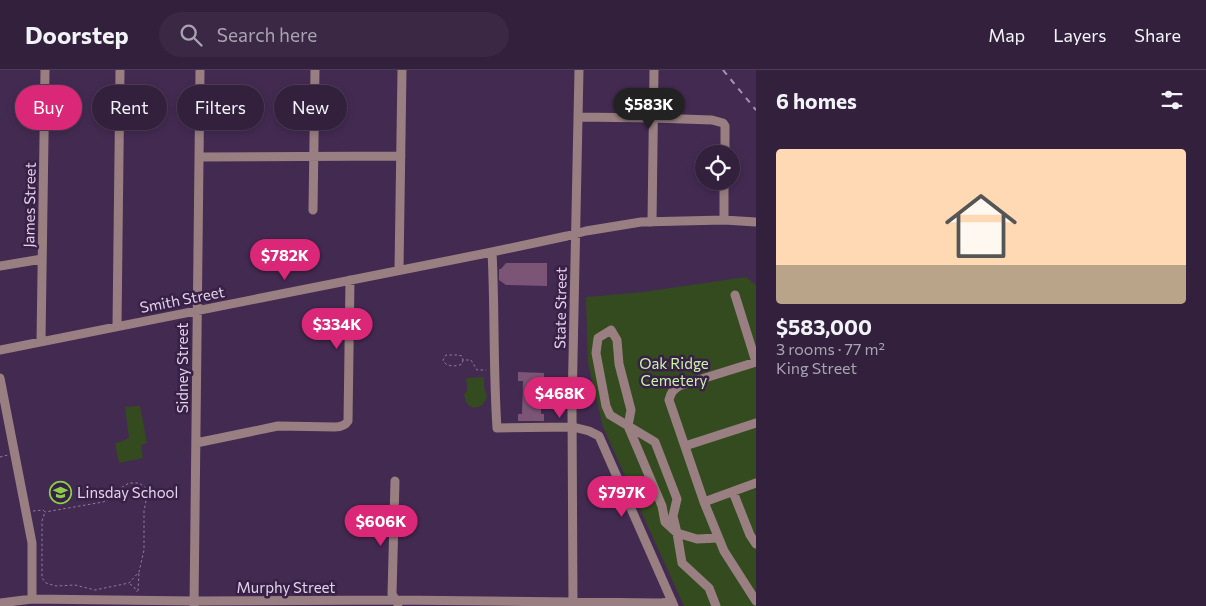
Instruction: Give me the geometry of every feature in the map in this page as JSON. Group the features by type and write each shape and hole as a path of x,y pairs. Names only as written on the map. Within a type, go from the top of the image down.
{"street":[{"name":"James Street","path":"41,341 45,70"},
{"path":"117,326 120,70"},
{"name":"Sidney Street","path":"194,603 200,70"},
{"path":"313,210 315,70"},
{"path":"399,270 402,70"},
{"name":"State Street","path":"573,604 572,407 579,70"},
{"path":"652,222 654,70"},
{"path":"579,117 712,120 723,123 726,128 725,145"},
{"path":"200,157 401,156"},
{"path":"724,190 724,220"},
{"name":"Smith Street","path":"0,350 492,252 586,231 641,222 724,220 756,222"},
{"path":"492,252 497,428 572,427 589,431 599,436 674,604"},
{"path":"0,266 42,259"},
{"path":"196,443 278,426 340,427 347,424 350,280"},
{"path":"736,294 756,362 679,386 670,394 670,400 718,538 724,551 756,601"},
{"path":"716,606 709,588 682,563 677,533 673,516 677,499 655,442 628,426 610,415 606,406 596,353 598,338 611,330 617,340 619,364 631,410 628,426 662,506 665,522 677,533 697,539 718,538"},
{"path":"0,378 32,543 32,599"},
{"path":"685,446 756,423"},
{"path":"395,481 392,594 397,603"},
{"path":"704,502 756,483"},
{"path":"733,492 750,536 756,544"},
{"name":"Murphy Street","path":"0,603 32,599 194,603 674,604"}],"path":[{"path":"446,355 458,355 462,356 463,360 462,364 459,365 447,365 443,360 446,355"},
{"path":"463,360 470,360 477,370 494,370"},
{"path":"0,457 11,455"},
{"path":"33,511 43,510 45,512 103,502 114,497 119,489 129,483 139,483 146,488 148,496 144,510 144,550 139,572 138,593 134,586 129,583"},
{"path":"45,512 42,521 42,578 46,583 56,586 75,585 94,590 129,583 139,572"}],"green space":[{"name":"Oak Ridge Cemetery","path":"746,277 756,285 756,606 684,606 603,427 588,363 586,297 643,292"},
{"path":"484,377 487,397 481,406 472,407 467,404 464,395 467,389 466,378"},
{"path":"140,406 147,443 141,445 143,458 119,463 115,444 129,438 125,407"}],"building":[{"path":"506,263 547,263 547,286 506,285 499,280 499,269"},
{"path":"518,372 544,373 544,381 541,381 541,414 544,414 544,421 518,421 518,414 522,414 523,381 518,381"}],"railway":[{"path":"723,70 756,110"}],"place":[{"name":"Linsday School","path":"61,492"}]}
